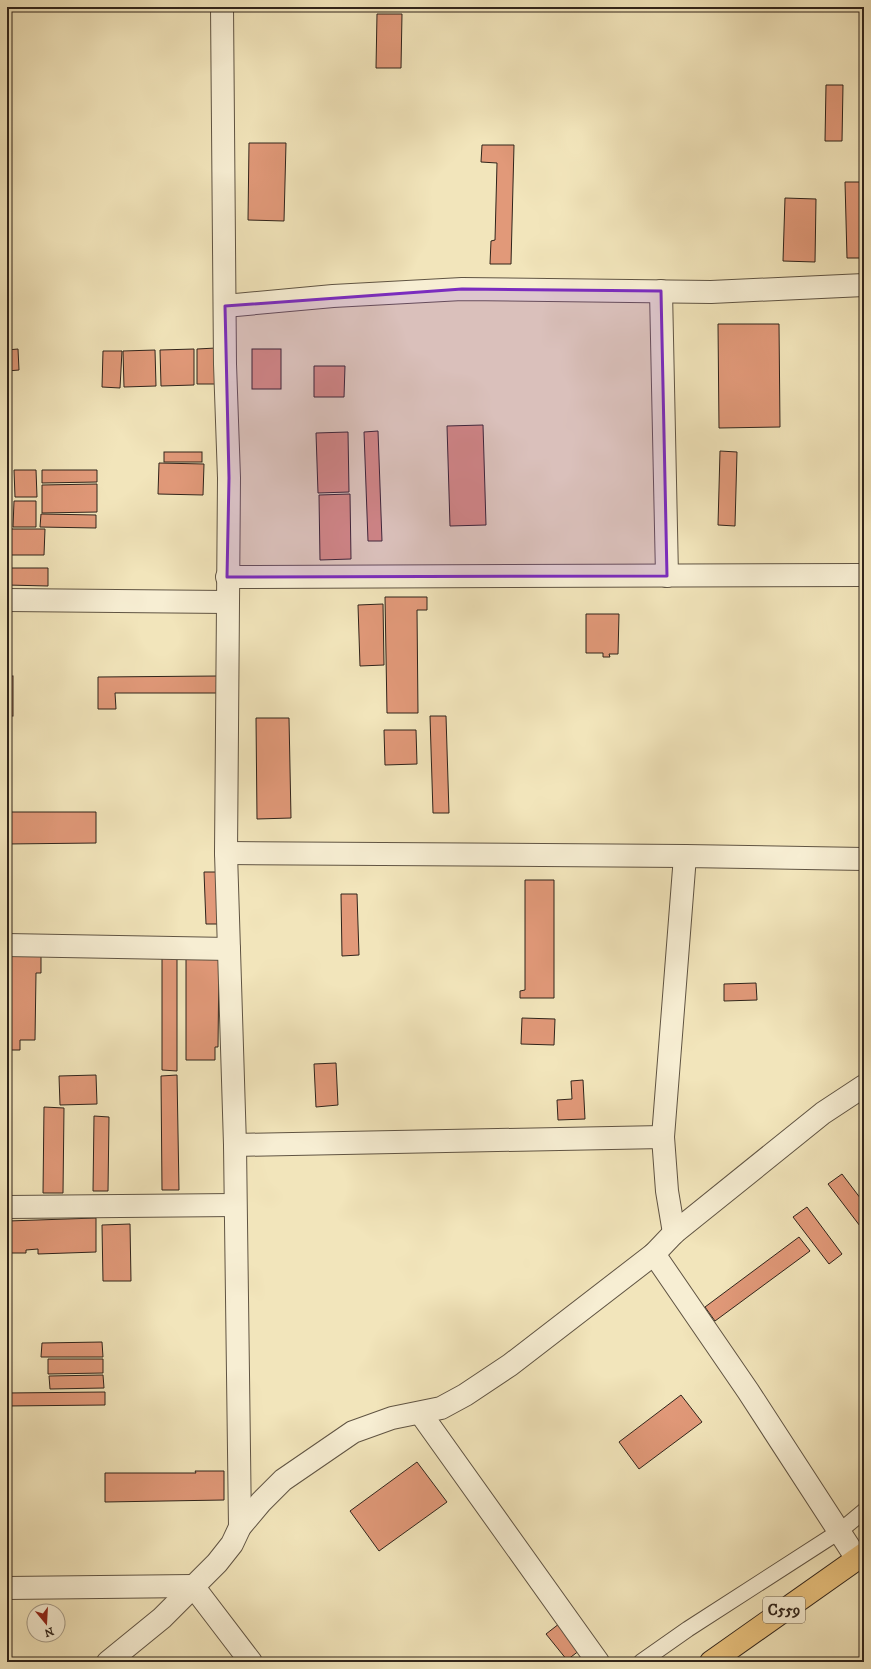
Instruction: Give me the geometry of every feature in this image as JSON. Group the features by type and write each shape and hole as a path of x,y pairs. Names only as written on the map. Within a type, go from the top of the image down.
{"main road":[{"name":"C559","path":"711,1662 861,1556"}],"street":[{"path":"222,7 225,364 229,478 226,853 235,1145 240,1527"},
{"path":"225,306 333,296 462,289 711,292 864,285"},
{"path":"661,291 667,576"},
{"path":"227,578 864,575"},
{"path":"7,600 227,602"},
{"path":"226,853 686,856 864,859"},
{"path":"674,1233 667,1191 663,1137 686,856"},
{"path":"7,945 229,950"},
{"path":"108,1662 162,1618 218,1563 229,1549 240,1527 261,1502 283,1480 353,1432 392,1418 421,1414 447,1405 510,1365 654,1254 674,1233 824,1113 864,1086"},
{"path":"235,1145 663,1137"},
{"path":"7,1206 235,1205"},
{"path":"654,1254 748,1391 840,1531 861,1556"},
{"path":"421,1414 598,1662"},
{"path":"7,1588 194,1586"},
{"path":"194,1586 251,1662"}],"lane":[{"path":"641,1662 688,1629 840,1531 864,1511"}],"highlighted area":[{"path":"462,289 661,291 667,576 227,577 229,478 225,306"}],"building":[{"path":"377,14 402,14 401,68 376,68"},
{"path":"826,85 843,85 842,141 825,141"},
{"path":"249,143 286,143 284,221 248,220"},
{"path":"482,145 514,145 511,264 490,264 491,241 495,240 497,163 481,162"},
{"path":"845,182 864,182 864,258 847,258"},
{"path":"785,198 816,199 815,262 783,261"},
{"path":"718,324 779,324 780,427 719,428"},
{"path":"216,348 217,384 197,384 197,349"},
{"path":"18,349 19,370 7,371 7,350"},
{"path":"194,349 194,385 161,386 160,350"},
{"path":"252,349 281,349 281,389 252,389"},
{"path":"155,350 156,386 124,387 123,351"},
{"path":"103,351 122,351 120,388 102,387"},
{"path":"314,366 345,366 344,397 314,397"},
{"path":"483,425 486,525 450,526 447,426"},
{"path":"378,431 382,541 368,541 364,432"},
{"path":"348,432 349,492 318,493 316,433"},
{"path":"720,451 737,452 735,526 718,525"},
{"path":"164,452 202,452 202,462 164,462"},
{"path":"159,463 204,464 203,495 158,494"},
{"path":"8,470 8,527 7,527"},
{"path":"14,470 36,470 37,497 15,497"},
{"path":"42,470 97,470 97,482 42,483"},
{"path":"97,484 97,512 42,513 42,485"},
{"path":"350,494 351,559 320,560 319,495"},
{"path":"14,501 36,501 36,527 13,527"},
{"path":"41,514 96,515 96,528 40,527"},
{"path":"7,529 45,529 44,555 7,555"},
{"path":"7,568 48,568 48,586 7,585"},
{"path":"385,597 427,597 427,610 417,610 418,713 387,713"},
{"path":"383,604 384,665 360,666 358,605"},
{"path":"586,614 619,614 618,654 609,654 610,657 603,657 603,653 586,653"},
{"path":"7,676 13,676 13,716 7,716"},
{"path":"217,676 217,693 115,693 116,709 98,709 98,677"},
{"path":"430,716 446,716 449,813 433,813"},
{"path":"256,718 289,718 291,818 257,819"},
{"path":"384,730 416,730 417,764 385,765"},
{"path":"7,812 96,812 96,843 7,844"},
{"path":"204,872 220,872 221,924 206,924"},
{"path":"525,880 554,880 554,998 520,998 520,991 525,990"},
{"path":"341,894 357,894 359,955 342,956"},
{"path":"7,955 41,955 41,973 36,973 35,1040 20,1040 20,1050 7,1050"},
{"path":"162,957 177,957 177,1071 162,1070"},
{"path":"186,958 219,958 218,1047 215,1047 215,1060 186,1060"},
{"path":"756,983 757,1000 724,1001 724,984"},
{"path":"522,1018 555,1019 554,1045 521,1044"},
{"path":"336,1063 338,1105 316,1107 314,1064"},
{"path":"96,1075 97,1104 60,1105 59,1076"},
{"path":"177,1075 179,1190 162,1190 161,1076"},
{"path":"583,1080 585,1119 558,1120 557,1100 572,1099 571,1081"},
{"path":"44,1107 64,1108 63,1193 43,1193"},
{"path":"94,1116 109,1117 108,1191 93,1191"},
{"path":"842,1174 864,1203 864,1222 860,1226 828,1184"},
{"path":"807,1207 842,1254 829,1264 793,1217"},
{"path":"96,1218 96,1252 38,1254 38,1249 26,1250 26,1253 9,1253 8,1221"},
{"path":"130,1224 131,1281 103,1281 102,1225"},
{"path":"799,1237 810,1251 715,1321 705,1307"},
{"path":"102,1342 103,1357 41,1357 42,1343"},
{"path":"48,1359 103,1359 103,1373 48,1374"},
{"path":"103,1375 104,1388 50,1389 49,1376"},
{"path":"105,1392 105,1405 7,1406 7,1393"},
{"path":"681,1395 702,1422 639,1469 619,1442"},
{"path":"417,1462 447,1502 379,1551 350,1511"},
{"path":"195,1471 224,1471 224,1500 105,1502 105,1473 196,1473"},
{"path":"564,1620 584,1647 567,1660 546,1634"}]}
